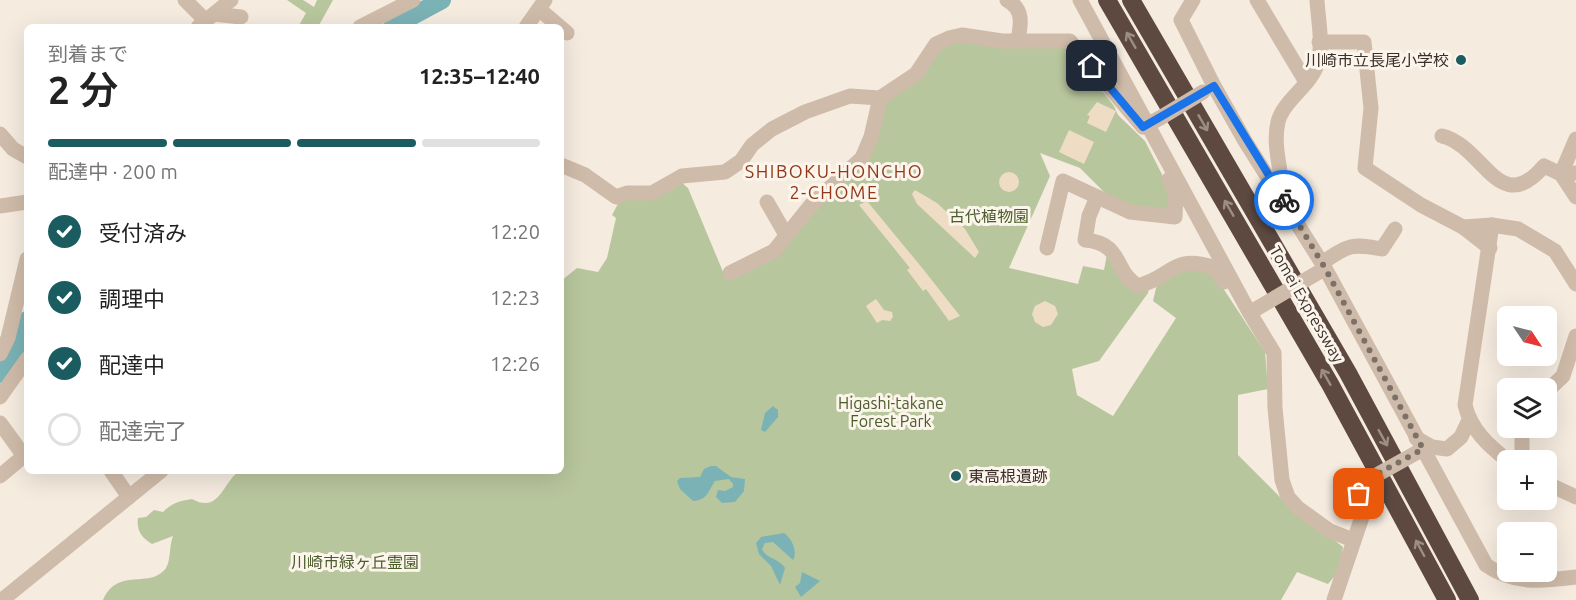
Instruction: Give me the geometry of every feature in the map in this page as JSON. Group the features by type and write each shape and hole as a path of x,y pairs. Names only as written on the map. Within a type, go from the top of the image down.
{"highway":[{"name":"Tomei Expressway","path":"1107,0 1325,375 1447,600"},
{"name":"Tomei Expressway","path":"1131,0 1342,363 1470,600"}],"street":[{"path":"185,0 206,20 241,18"},
{"path":"206,20 231,0"},
{"path":"366,24 413,0"},
{"path":"1007,0 1020,14 1022,22 1018,40"},
{"path":"1080,0 1154,122 1274,353 1275,408 1282,480 1288,497 1298,508 1330,531 1353,540"},
{"path":"1193,0 1181,20 1208,89 1281,196 1418,447 1486,565 1499,574 1521,581 1576,577"},
{"path":"1257,0 1306,82"},
{"path":"1281,196 1282,183 1275,151 1278,120 1317,67 1319,42 1317,0"},
{"path":"528,24 542,4 559,24"},
{"path":"564,30 567,33"},
{"path":"564,166 585,175 616,197 627,193 651,193 682,176 725,172 741,161 752,145 772,129 805,112 850,96 880,98 916,74 936,45 962,35 1002,41 1070,40 1143,127 1208,89"},
{"path":"1319,42 1364,42 1371,108 1365,168 1421,206 1463,227 1490,248"},
{"path":"730,273 774,251 811,205 862,158 872,137 880,98"},
{"path":"1047,248 1063,181 1130,212 1175,217 1176,195 1151,140 1154,122"},
{"path":"0,134 13,149 24,155"},
{"path":"1442,136 1458,141 1497,180 1511,186 1523,185 1544,166 1569,174"},
{"path":"1576,139 1569,174 1576,197"},
{"path":"1097,197 1089,216 1085,240 1098,242 1115,253 1132,283 1137,286 1153,283 1167,270 1189,261 1215,268 1240,307 1251,311"},
{"path":"0,206 24,202"},
{"path":"767,202 786,235"},
{"path":"1463,227 1492,225 1518,229 1555,251 1576,284"},
{"path":"1492,225 1465,405 1469,420 1484,442 1497,452"},
{"path":"1251,311 1322,268 1347,246 1357,244 1383,249 1395,229"},
{"path":"0,354 8,338 24,271"},
{"path":"1557,382 1563,376 1576,336"},
{"path":"0,397 24,363"},
{"path":"1334,600 1363,514 1359,484 1418,447 1447,449 1461,437 1469,420"},
{"path":"0,423 24,456 0,476"},
{"path":"113,474 129,497"},
{"path":"2,600 157,474"},
{"path":"1557,488 1576,497"}],"green space":[{"path":"287,0 303,0 314,7 317,0 333,0 320,24 300,24 306,13"},
{"name":"Higashi-takane Forest Park","path":"962,39 1068,47 1114,106 1118,115 1145,141 1173,196 1172,214 1116,204 1080,168 1040,153 1050,176 1009,268 1078,284 1083,266 1104,270 1108,249 1149,287 1148,293 1099,361 1072,369 1077,395 1113,416 1176,318 1153,301 1157,284 1188,265 1215,276 1265,352 1268,389 1238,395 1238,455 1283,500 1343,547 1339,571 1328,584 1297,572 1281,600 103,600 109,590 117,584 152,578 168,565 173,536 152,544 140,533 138,518 146,517 154,510 163,512 173,504 192,499 208,503 219,496 236,474 564,474 564,279 577,268 598,272 607,258 616,218 612,215 620,200 681,182 688,188 726,279 777,253 863,159 881,103 940,45"}],"shaded area":[{"path":"1097,102 1116,111 1106,132 1087,123 1090,116 1087,115"},
{"path":"1069,130 1094,142 1084,164 1059,152"},
{"path":"1005,172 1013,172 1019,178 1019,186 1013,192 1005,192 999,186 999,178"},
{"path":"915,190 937,203 965,229 979,252 975,258 917,204 912,194"},
{"path":"867,201 960,316 949,321 926,289 923,291 907,270 910,268 859,205"},
{"path":"876,299 884,310 892,312 893,317 890,321 882,320 877,323 866,306"},
{"path":"1045,301 1055,306 1058,314 1051,325 1043,327 1035,322 1032,314 1035,306"}],"water":[{"path":"773,406 778,410 778,417 765,432 761,430 765,413"},
{"path":"716,466 731,477 745,479 744,491 735,502 722,503 716,497 718,490 725,491 733,487 729,479 715,481 707,494 698,500 693,501 680,489 677,481 680,478 700,477 704,469"},
{"path":"784,533 793,545 795,553 793,560 773,542 765,543 762,549 766,555 785,568 780,585 771,566 759,554 756,543 761,537"},
{"path":"802,572 820,581 801,597 795,587 800,583"}],"waterway":[{"path":"398,24 442,0"},
{"path":"0,374 17,348 24,328"}],"way so far":[{"path":"1284,200 1325,268 1423,449 1359,484 1359,494"}],"place":[{"name":"川崎市立長尾小学校","path":"1461,60"},
{"name":"東高根遺跡","path":"956,476"}],"district":[{"name":"SHIBOKU-HONCHO 2-CHOME","path":"834,181"}],"route":[{"path":"1092,66 1143,127 1149,126 1214,86 1245,141 1284,200"}],"park label":[{"name":"古代植物園","path":"989,216"},
{"name":"川崎市緑ヶ丘霊園","path":"355,562"}]}
